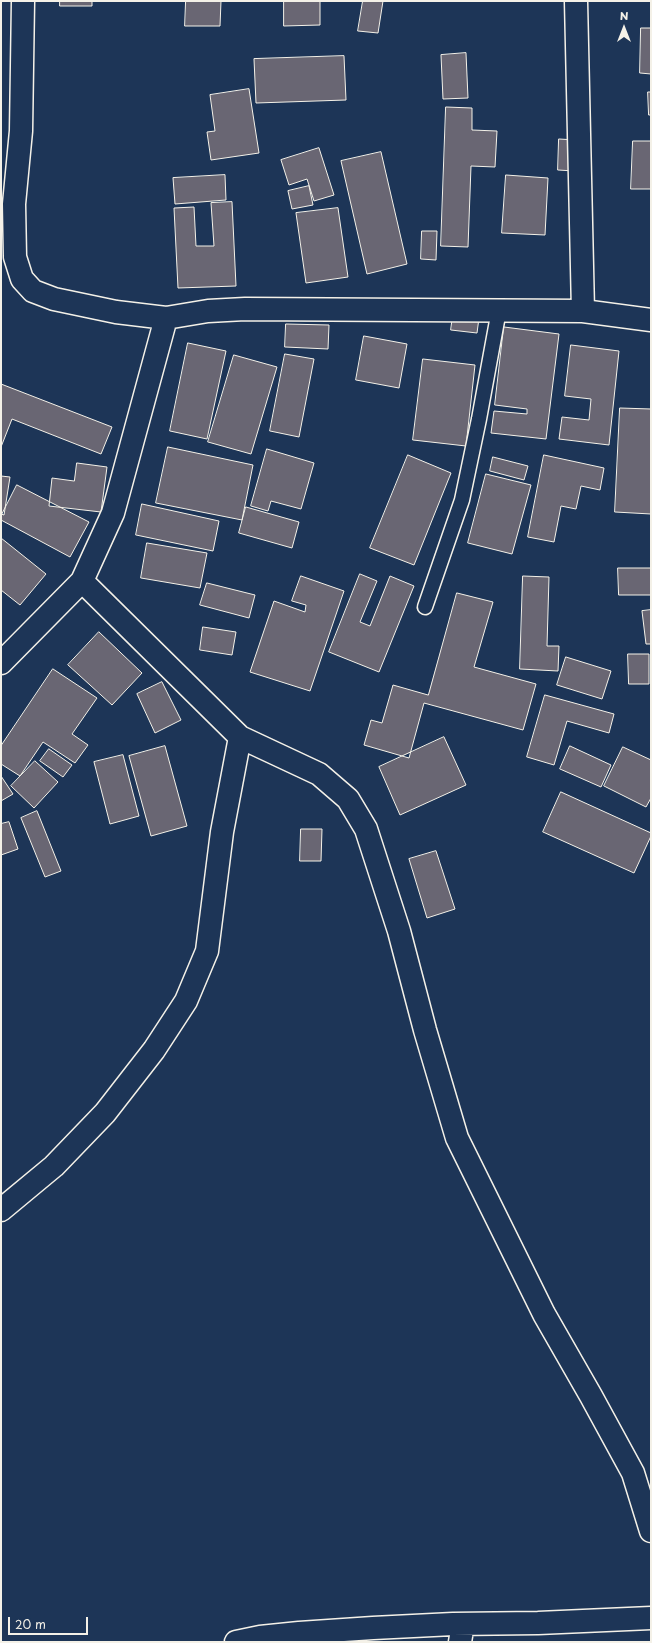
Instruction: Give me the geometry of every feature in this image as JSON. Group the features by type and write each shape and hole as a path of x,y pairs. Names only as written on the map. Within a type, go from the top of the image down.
{"street":[{"path":"23,1 21,131 14,204 15,257 22,279 33,290 54,299 116,312 166,318 208,311 246,309 499,310 583,311 651,320"},
{"path":"576,1 583,311"},
{"path":"1,663 82,581 113,513 166,318"},
{"path":"82,581 240,737 319,774 348,799 366,829 399,931 425,1030 457,1138 544,1314 633,1473 651,1531"},
{"path":"1,1210 54,1166 105,1113 154,1050 186,1001 207,951 222,832 240,737"},
{"path":"236,1642 260,1637 298,1633 461,1633 538,1623 651,1618"}],"lane":[{"path":"425,607 462,500 479,419 499,310"}],"building":[{"path":"60,1 92,1 92,6 60,6"},
{"path":"186,1 221,1 220,26 185,26"},
{"path":"284,1 320,1 320,25 284,26"},
{"path":"363,1 383,1 378,33 358,31"},
{"path":"641,28 651,28 651,74 640,73"},
{"path":"466,53 468,98 443,99 441,55"},
{"path":"344,56 346,100 256,103 254,59"},
{"path":"249,89 259,153 211,160 207,132 215,131 210,95"},
{"path":"648,92 651,92 651,115 649,115"},
{"path":"446,107 472,108 472,130 497,131 495,167 471,166 468,247 441,246"},
{"path":"559,139 576,140 574,171 558,170"},
{"path":"633,141 651,141 651,189 631,189"},
{"path":"319,148 334,195 314,201 307,179 289,185 281,160"},
{"path":"381,152 407,264 367,274 341,161"},
{"path":"225,175 226,200 175,204 173,178"},
{"path":"506,175 548,178 545,235 502,233"},
{"path":"309,186 313,205 292,209 288,191"},
{"path":"232,202 236,286 178,288 174,208 194,207 196,246 214,246 211,203"},
{"path":"338,208 348,277 306,283 296,213"},
{"path":"422,231 437,231 436,260 421,259"},
{"path":"453,315 479,318 477,333 451,330"},
{"path":"286,324 329,325 328,349 285,347"},
{"path":"504,327 559,334 546,439 491,433 494,411 527,414 527,409 495,405"},
{"path":"364,336 407,344 399,388 356,380"},
{"path":"188,343 226,351 207,439 170,431"},
{"path":"571,345 619,351 609,445 559,439 562,417 589,420 591,399 565,396"},
{"path":"285,354 314,359 299,437 270,431"},
{"path":"234,355 277,367 251,454 208,442"},
{"path":"423,359 475,365 466,446 413,440"},
{"path":"1,384 112,427 101,454 12,419 1,447"},
{"path":"620,408 651,409 651,514 615,512"},
{"path":"168,447 253,465 242,520 156,503"},
{"path":"267,449 314,463 301,509 271,501 268,511 251,506"},
{"path":"408,455 451,473 414,565 370,548"},
{"path":"544,455 604,468 600,490 581,486 576,509 561,506 554,542 528,537"},
{"path":"493,457 528,466 524,480 490,471"},
{"path":"77,463 107,467 101,512 49,506 52,478 74,481"},
{"path":"486,474 531,485 512,554 468,543"},
{"path":"1,476 10,477 4,515 1,514"},
{"path":"17,485 89,522 70,557 1,520 1,516"},
{"path":"142,504 219,521 213,551 136,535"},
{"path":"246,507 299,522 292,548 239,533"},
{"path":"1,538 46,574 20,605 1,590"},
{"path":"147,543 207,553 200,588 141,578"},
{"path":"618,568 651,568 651,595 619,595"},
{"path":"360,574 377,581 360,622 370,626 390,576 414,586 379,672 329,652"},
{"path":"301,576 344,591 310,691 250,672 274,601 305,612 306,605 292,601"},
{"path":"523,576 549,577 547,646 559,646 558,671 520,669"},
{"path":"207,583 255,595 249,618 200,605"},
{"path":"457,593 493,602 474,667 536,684 523,730 424,703 409,758 364,745 371,720 382,723 393,685 428,695"},
{"path":"651,610 651,644 646,644 642,611"},
{"path":"203,627 236,632 232,655 200,650"},
{"path":"99,632 142,673 112,705 68,665"},
{"path":"628,654 649,654 649,684 629,684"},
{"path":"566,657 611,671 602,699 557,685"},
{"path":"53,669 97,698 72,734 88,745 75,763 43,742 20,776 1,764 1,746"},
{"path":"162,682 181,720 155,733 137,694"},
{"path":"545,695 614,714 609,733 567,721 554,765 527,757"},
{"path":"444,737 466,785 400,815 379,767"},
{"path":"165,746 187,826 151,836 129,756"},
{"path":"570,746 611,765 601,787 560,769"},
{"path":"623,747 651,760 651,798 646,807 604,786"},
{"path":"49,749 72,765 63,777 40,761"},
{"path":"123,755 139,816 110,824 94,762"},
{"path":"35,761 58,782 34,808 11,786"},
{"path":"1,776 13,794 1,801"},
{"path":"561,792 651,833 634,873 543,832"},
{"path":"37,811 61,871 45,877 21,818"},
{"path":"9,822 18,849 1,855 1,824"},
{"path":"301,829 322,829 321,861 300,861"},
{"path":"436,851 455,909 427,918 409,859"}]}
